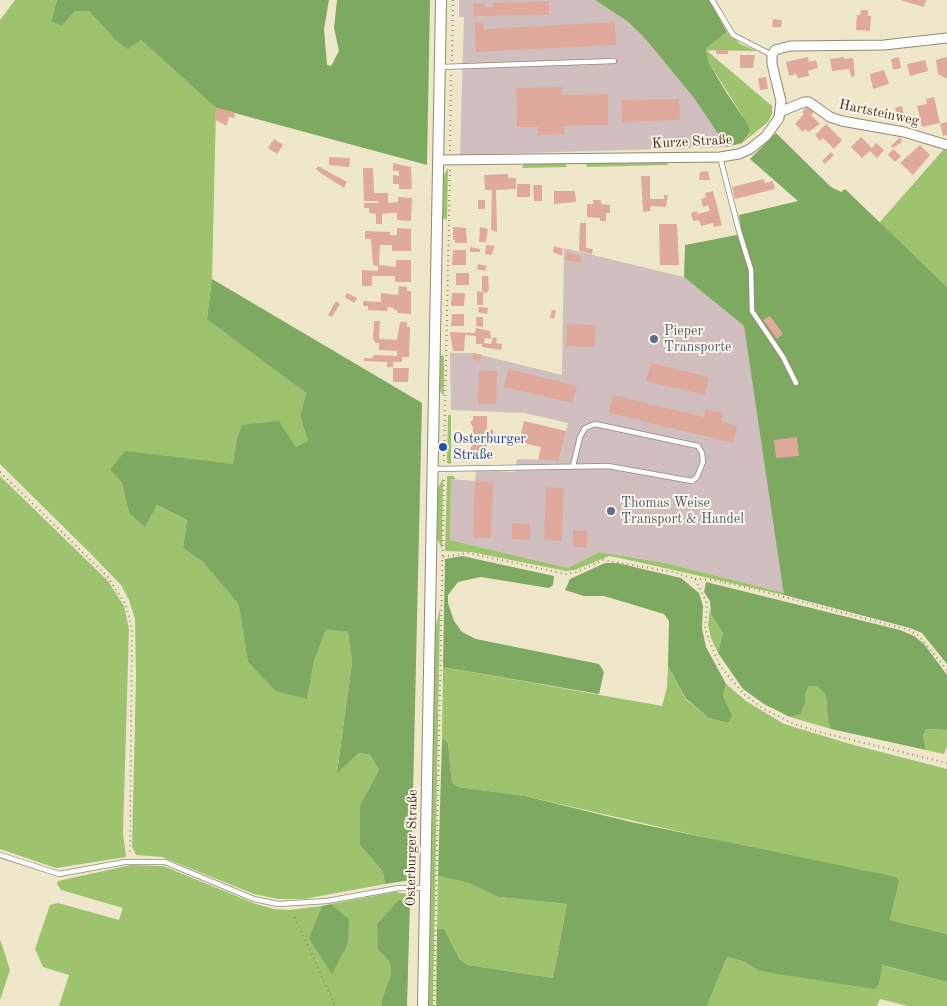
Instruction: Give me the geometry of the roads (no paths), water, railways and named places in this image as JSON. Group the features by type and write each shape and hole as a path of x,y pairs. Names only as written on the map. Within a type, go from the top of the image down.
{"street":[{"name":"Osterburger Straße","path":"423,1006 431,556 439,470 438,160 441,0"},
{"path":"782,111 772,64 772,55 781,47 884,45 947,38"},
{"name":"Hartsteinweg","path":"782,111 804,102 809,102 830,117 842,121 904,132 947,145"},
{"name":"Kurze Straße","path":"438,160 720,157 739,154 750,149 766,136 782,111"}],"lane":[{"path":"712,0 733,35 772,55"},
{"path":"440,67 614,61"},
{"path":"720,157 751,270 752,311 783,357 796,383"},
{"path":"439,470 573,466 629,469 692,480 697,477 703,462 702,453 698,446 595,424 585,428 580,437 573,466"},
{"path":"0,855 59,874 131,861 165,862 254,899 278,904 327,901 399,888 425,888"}],"place":[{"name":"Pieper Transporte","path":"654,339"},
{"name":"Osterburger Straße","path":"443,447"},
{"name":"Thomas Weise Transport & Handel","path":"611,511"}]}
